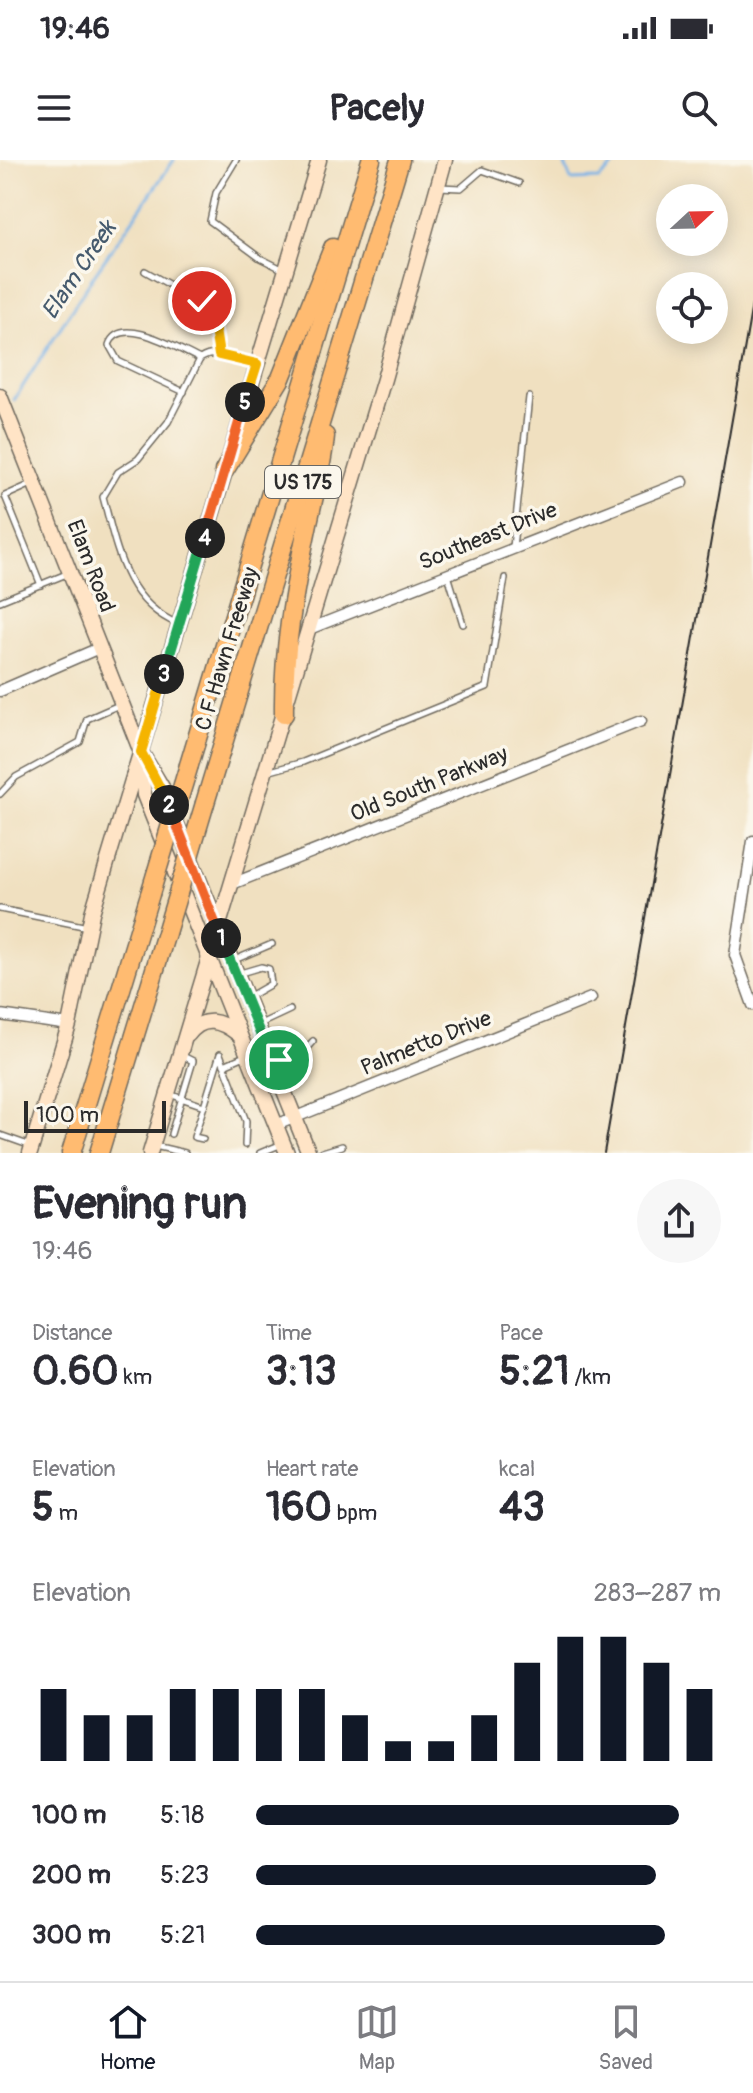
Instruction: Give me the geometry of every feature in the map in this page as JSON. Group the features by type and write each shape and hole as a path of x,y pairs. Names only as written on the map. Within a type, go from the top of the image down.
{"highway":[{"name":"C F Hawn Freeway","path":"71,1153 371,160"},
{"name":"C F Hawn Freeway","path":"99,1153 400,160"},
{"path":"224,471 281,378 334,246 359,199"},
{"path":"284,714 283,671 290,616 322,466 328,399"}],"main road":[{"path":"31,1150 69,1025 89,928 319,160"},
{"path":"151,1149 175,1096 180,1054 284,714 445,160"},
{"name":"Elam Road","path":"0,396 121,704 141,752 162,787 309,1153"},
{"name":"Elam Road","path":"141,752 144,795 285,1148"},
{"path":"185,1039 194,1027 209,1021 224,1024 240,1036"}],"street":[{"name":"Southeast Drive","path":"309,629 683,482"},
{"path":"0,691 99,648"},
{"name":"Old South Parkway","path":"232,884 641,721"},
{"path":"753,841 735,955 753,1005"},
{"name":"Palmetto Drive","path":"276,1125 591,998"},
{"path":"0,1015 69,1025"}],"lane":[{"path":"236,160 216,193 210,221 260,258 285,270"},
{"path":"438,187 461,188 482,170 519,183"},
{"path":"145,271 209,307 219,355"},
{"path":"184,392 118,361 109,345 112,337 123,330 135,331 200,359"},
{"path":"179,625 161,617 126,578 103,497 118,472 138,459 168,422 200,359 207,354 219,355 257,364"},
{"path":"513,547 529,397"},
{"path":"35,483 5,496 41,585"},
{"path":"0,601 70,572"},
{"path":"448,574 463,624"},
{"path":"266,773 303,762 487,687 505,578"},
{"path":"0,794 16,777 80,742 87,719 121,704"},
{"path":"0,909 89,928"},
{"path":"233,968 272,944"},
{"path":"233,968 269,969 271,984 246,998"},
{"path":"257,1026 290,1010"},
{"path":"274,1068 305,1050 313,1041"},
{"path":"203,1139 194,1137 220,1054 246,1121 245,1145"},
{"path":"224,1065 247,1055"},
{"path":"274,1068 304,1060"},
{"path":"171,1134 175,1096 204,1106"},
{"path":"0,1135 31,1150"},
{"path":"319,1153 342,1146"},
{"path":"260,1153 285,1148"},
{"path":"151,1149 185,1153"}],"waterway":[{"name":"Elam Creek","path":"14,400 94,275 174,160"},
{"name":"Elam Creek","path":"563,160 571,180 599,179 620,160"}],"tram line":[{"path":"604,1153 753,299"}],"route":[{"path":"202,301 212,311 219,355 257,364 141,752 162,787 272,1063 279,1060"}]}
